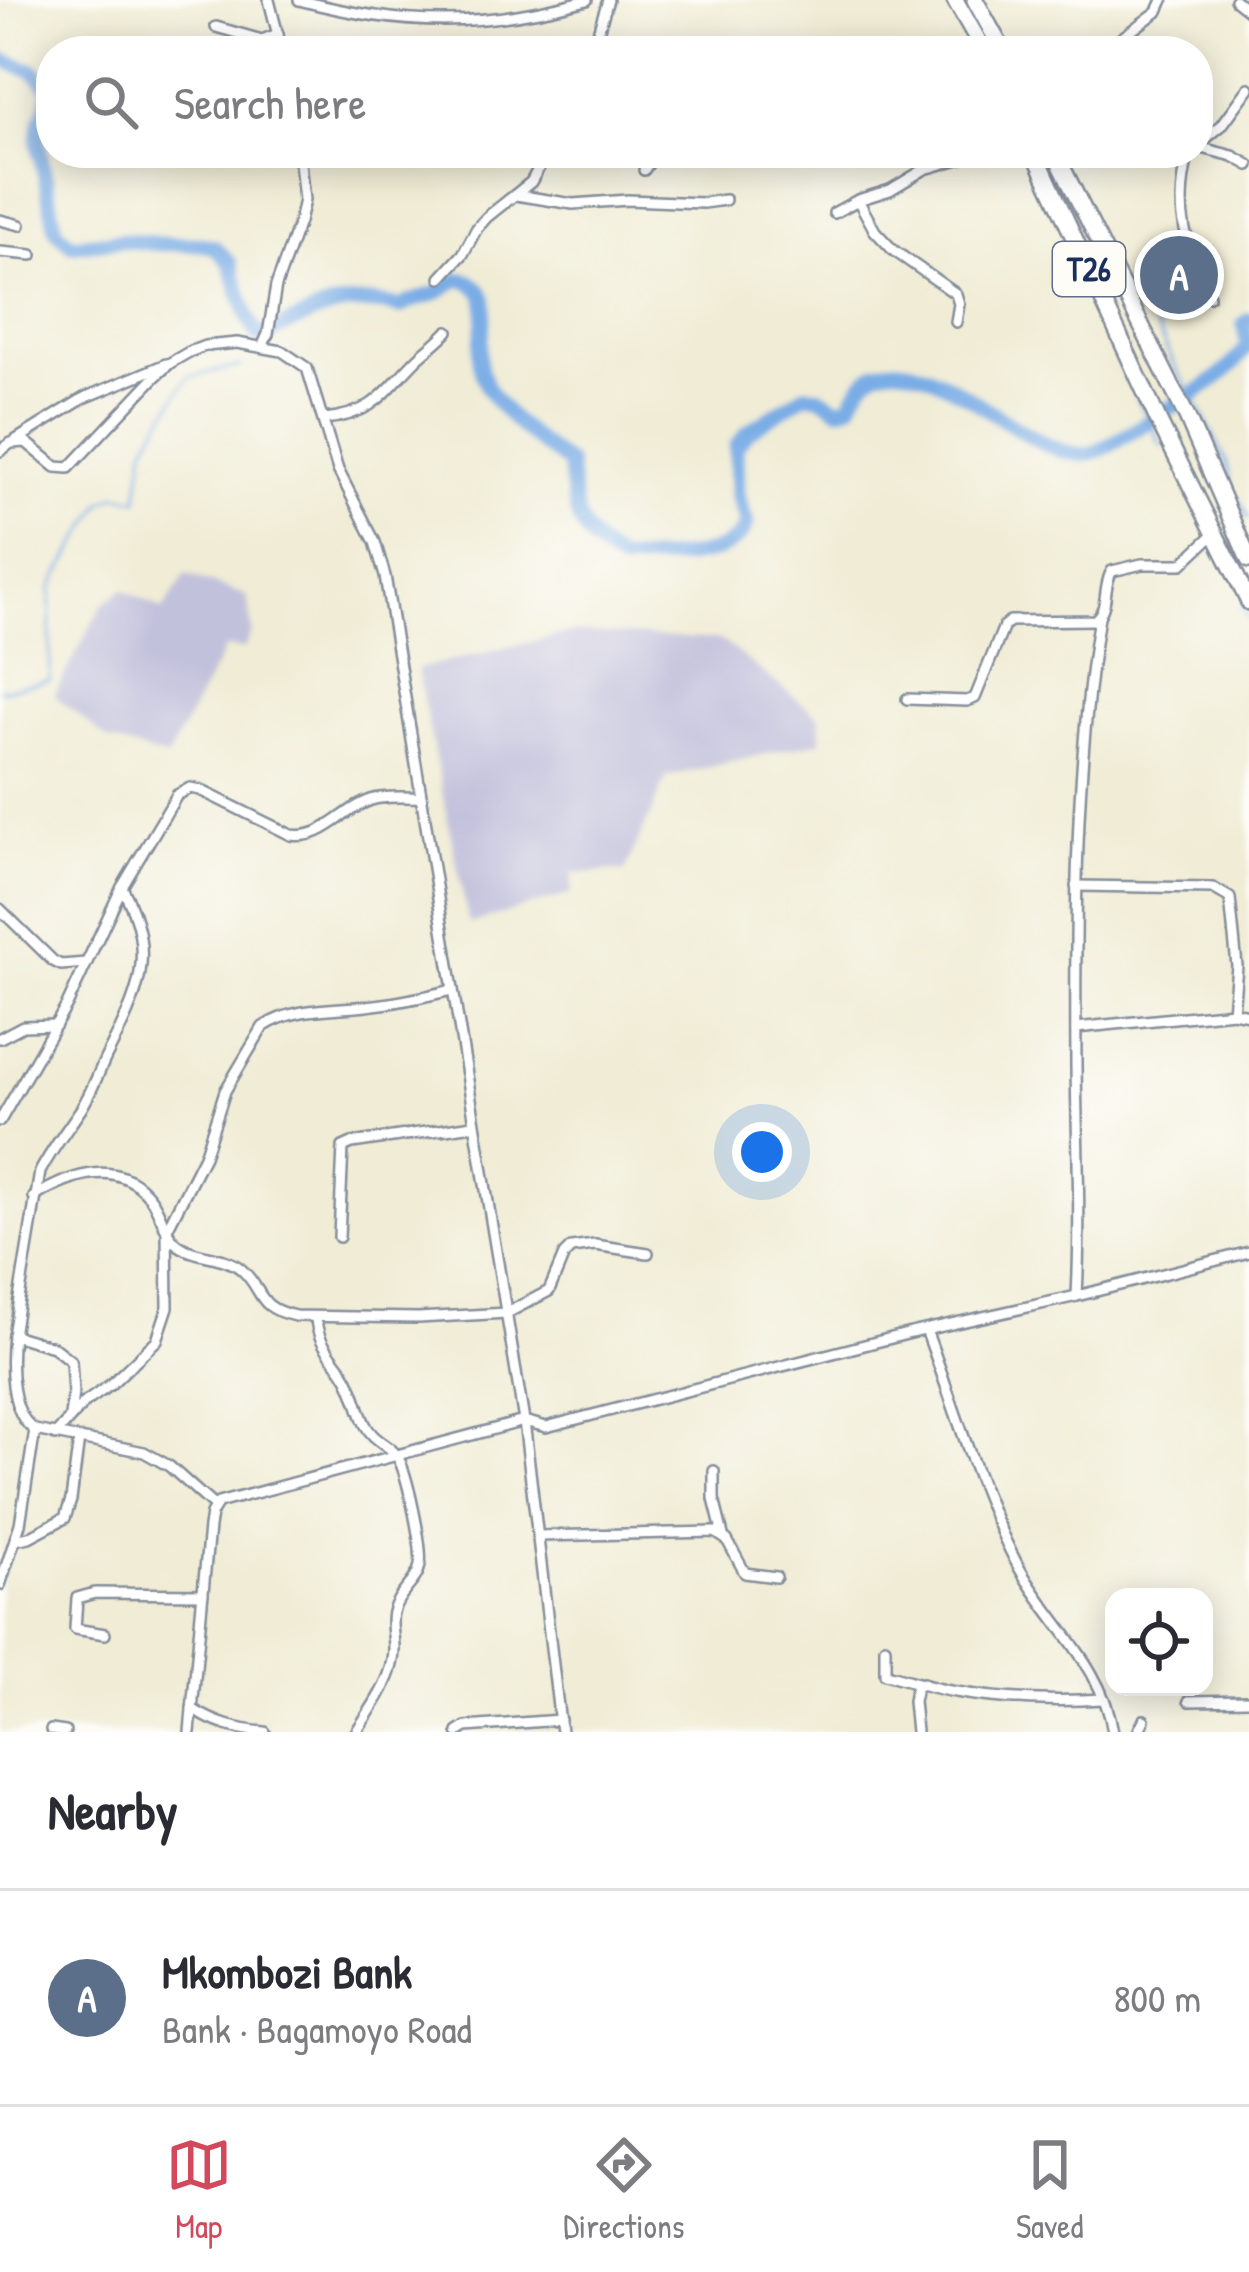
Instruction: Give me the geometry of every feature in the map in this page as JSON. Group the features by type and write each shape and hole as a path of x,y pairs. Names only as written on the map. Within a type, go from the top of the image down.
{"highway":[{"path":"955,0 975,36"},
{"path":"975,0 995,36"},
{"name":"T26","path":"1042,168 1249,602"},
{"name":"T26","path":"1063,168 1244,536 1249,560"}],"street":[{"path":"269,0 278,34 273,36"},
{"path":"299,0 364,14 446,23 510,18 586,0"},
{"path":"597,36 608,0"},
{"path":"1124,36 1158,11 1163,0"},
{"path":"1235,0 1249,11"},
{"path":"216,27 242,36"},
{"path":"1213,134 1249,88"},
{"path":"1213,150 1249,164"},
{"path":"262,345 304,200 301,168"},
{"path":"441,278 464,254 477,228 531,182 539,168"},
{"path":"834,213 931,168"},
{"path":"1186,168 1181,198 1186,244 1209,296"},
{"path":"516,195 573,204 725,200"},
{"path":"858,200 893,250 956,294 956,322"},
{"path":"0,220 20,225"},
{"path":"0,252 32,255"},
{"path":"324,419 352,415 382,397 448,331"},
{"path":"0,451 84,398 152,367 205,346 262,345 308,368 338,470 375,542 385,576 524,1421 560,1726 466,1727 458,1732"},
{"path":"11,443 26,442 59,469 69,468 170,363"},
{"path":"1077,1296 1076,886 1086,722 1099,617 1112,571 1142,564 1182,564 1216,532"},
{"path":"907,699 975,698 1010,621 1090,622 1099,617"},
{"path":"1,1119 56,1025 122,887 177,795 190,788 200,790 291,835 304,836 320,832 371,800 421,797"},
{"path":"1076,886 1214,888 1226,893 1238,966 1233,1012"},
{"path":"122,887 141,931 141,968 122,1027 82,1107 40,1172 11,1352 15,1395 26,1425 158,1457 214,1507"},
{"path":"0,909 53,961 87,963"},
{"path":"55,1435 83,1403 110,1385 157,1340 168,1307 166,1228 204,1156 225,1091 262,1027 301,1012 452,990"},
{"path":"1076,1028 1233,1012 1249,1015"},
{"path":"0,1039 23,1026 56,1025"},
{"path":"339,1237 343,1147 473,1125"},
{"path":"34,1198 81,1174 122,1175 152,1200 174,1241 186,1250 238,1266 277,1312 316,1317 446,1318 507,1313 549,1291 571,1248 595,1245 648,1253"},
{"path":"190,1732 209,1527 214,1507 223,1501 524,1421 546,1427 1249,1252"},
{"path":"316,1317 319,1339 348,1378 366,1428 397,1456 416,1521 420,1569 399,1596 391,1622 393,1659 356,1732"},
{"path":"926,1330 990,1506 1018,1566 1097,1681 1113,1732"},
{"path":"13,1335 53,1347 71,1361 69,1419"},
{"path":"0,1585 14,1542 35,1430"},
{"path":"0,1544 29,1538 65,1518 79,1439"},
{"path":"714,1471 714,1499 723,1535 745,1573 776,1577"},
{"path":"539,1537 658,1532 723,1535"},
{"path":"105,1634 75,1629 79,1595 202,1594"},
{"path":"885,1647 885,1674 947,1690 1048,1702 1104,1699"},
{"path":"916,1732 913,1701 916,1687 923,1683"},
{"path":"1189,1701 1249,1700"},
{"path":"192,1709 212,1722 265,1732"},
{"path":"1138,1732 1144,1720"},
{"path":"51,1730 65,1732"}],"shaded area":[{"path":"186,574 247,596 252,631 244,649 225,648 167,758 108,740 54,695 102,605 123,589 163,610"},
{"path":"572,632 721,640 820,717 821,741 667,777 625,871 573,873 571,894 469,924 417,669"}],"waterway":[{"path":"0,59 36,73"},
{"path":"43,168 56,230 71,245 122,240 215,247 230,263 258,335 346,304 400,307 456,281 476,286 485,302 480,358 489,390 520,426 569,464 580,522 595,543 622,562 693,556 726,546 739,536 747,523 737,495 736,446 749,431 806,394 838,408 851,404 871,376 897,368 927,375 1061,450 1089,454 1222,375 1247,346 1244,324 1249,320"},
{"path":"1083,275 1112,349 1162,446"},
{"path":"1141,306 1150,313 1193,396 1249,518"},
{"path":"0,690 50,680 51,588 102,503 116,495 138,499 145,447 188,377 242,366"},
{"path":"1242,605 1249,619"}],"place":[{"name":"Mkombozi Bank","path":"1179,275"}]}
